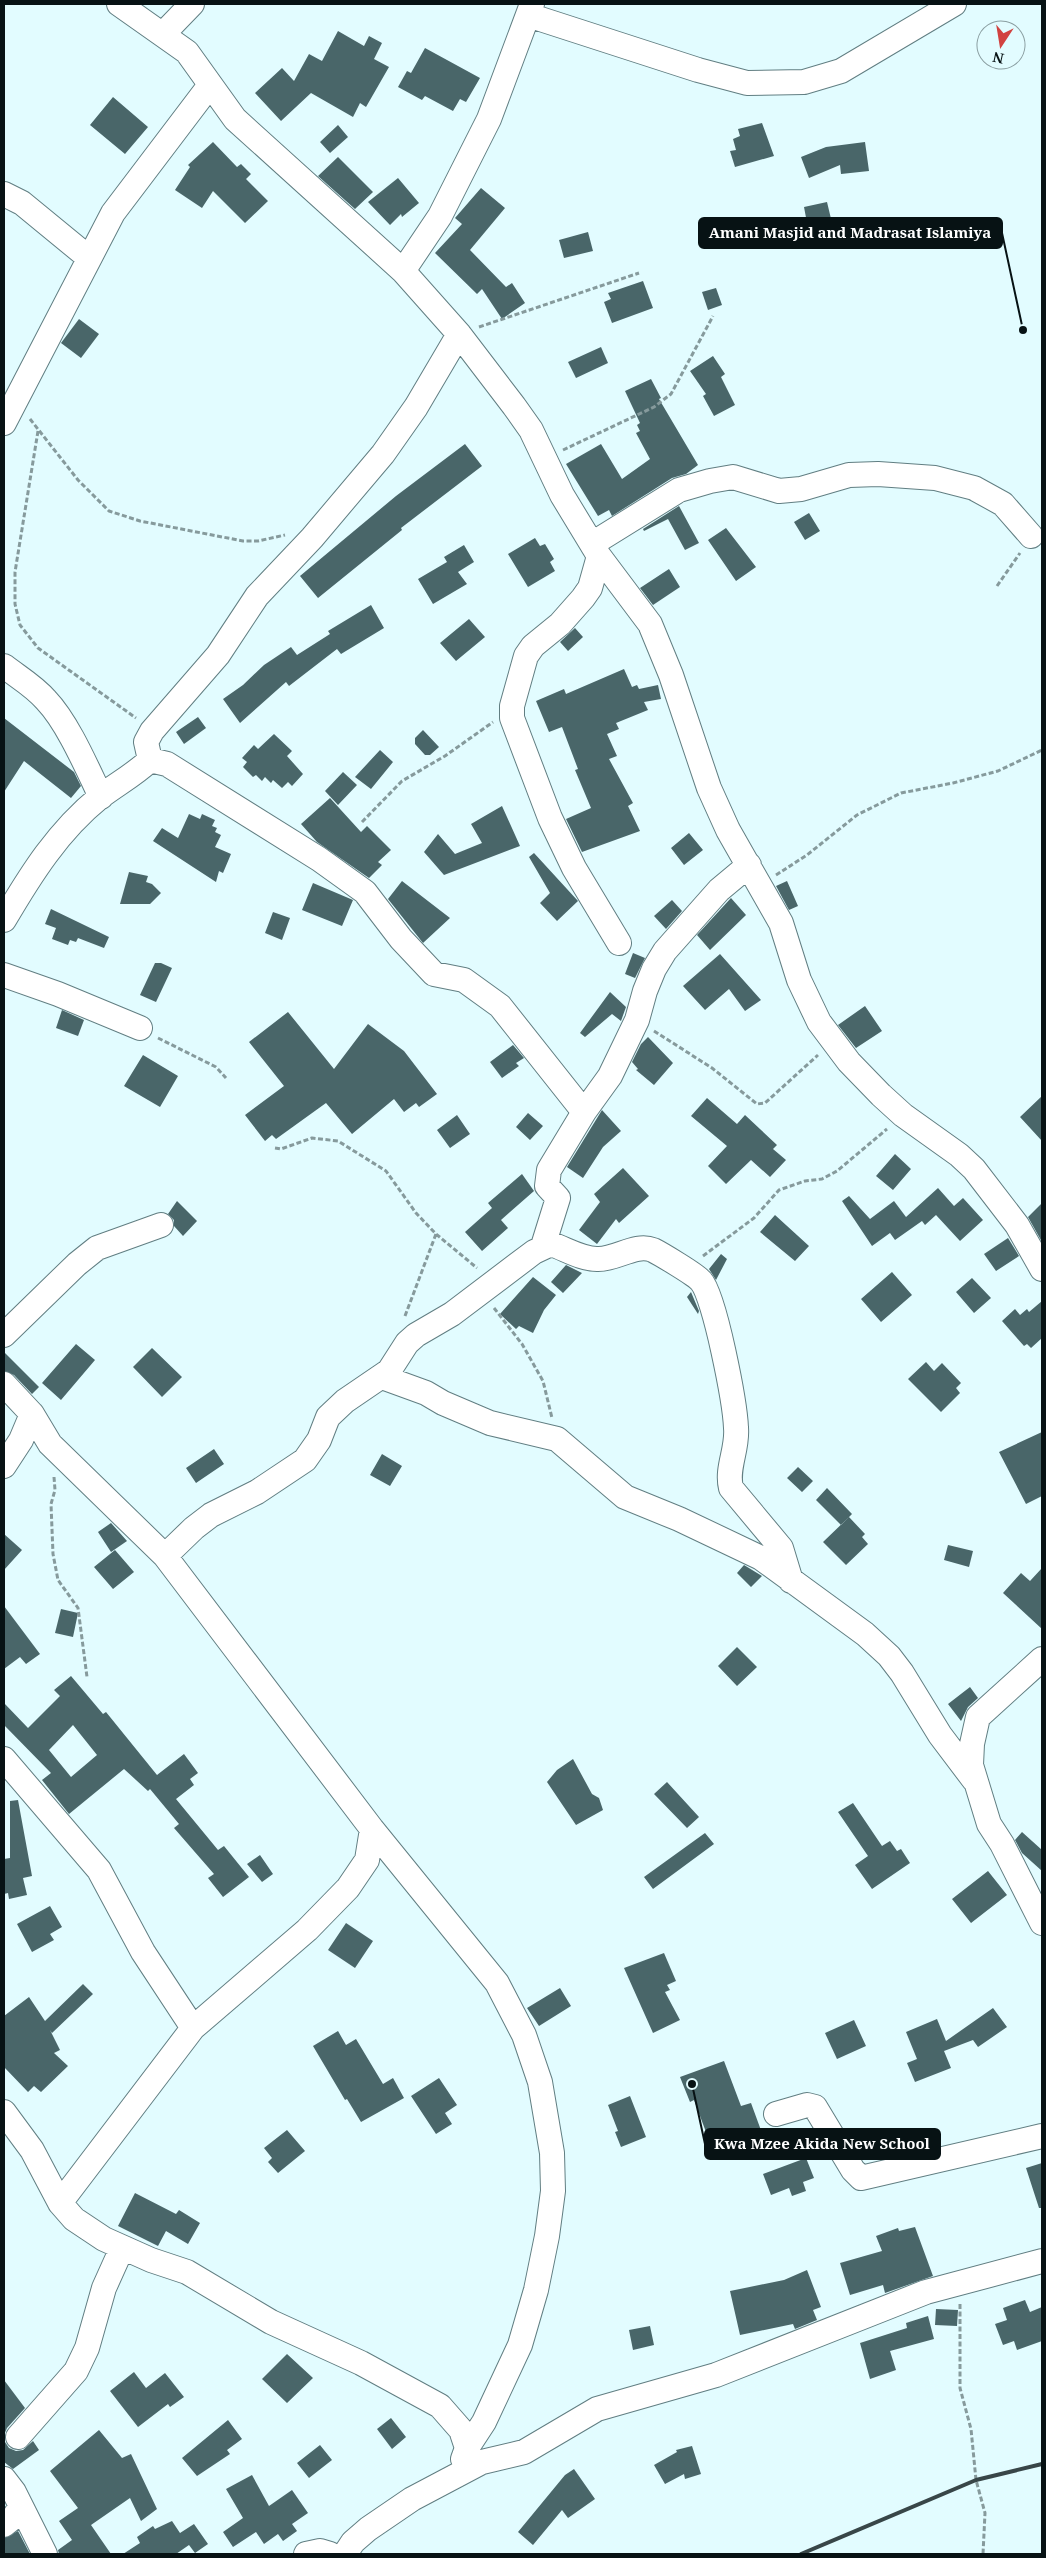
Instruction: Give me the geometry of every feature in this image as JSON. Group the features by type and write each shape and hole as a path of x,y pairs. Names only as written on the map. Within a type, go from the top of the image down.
{"street":[{"path":"119,4 187,52 234,119 403,271 459,334 530,430 562,495 596,550 650,624 671,675 709,788 728,830 781,923 799,980 820,1022 849,1062 903,1115 959,1155 974,1169 1017,1225 1042,1269"},
{"path":"163,34 192,4"},
{"path":"403,271 440,216 489,119 530,9 698,70 747,83 804,82 841,71 954,4"},
{"path":"4,423 112,213 210,85"},
{"path":"4,194 22,203 90,258"},
{"path":"150,760 146,742 152,731 213,661 257,596 312,538 383,454 416,408 459,334"},
{"path":"619,943 574,868 550,818 512,718 512,706 526,656 533,646 560,624 590,588 596,550 679,490 733,477 779,491 801,489 849,475 878,474 935,478 974,488 1003,504 1031,536"},
{"path":"4,666 35,688 48,702 81,756 101,797"},
{"path":"4,920 41,859 64,830 101,797 136,773 150,760"},
{"path":"150,760 176,768 319,859 365,892 401,939 434,974 464,980 508,1014 584,1112"},
{"path":"543,1246 558,1198 547,1186 549,1170 584,1112 610,1076 638,1020 645,991 654,969 665,951 719,890 755,875"},
{"path":"4,975 58,994 140,1028"},
{"path":"4,1335 77,1264 97,1248 161,1225"},
{"path":"165,1556 211,1515 257,1492 305,1460 314,1449 328,1416 389,1371 407,1343 416,1335 452,1314 543,1246 551,1244 584,1258 597,1260 632,1250 652,1250 702,1281 708,1293 724,1357 736,1429 729,1480 731,1488 781,1548 791,1580"},
{"path":"382,1377 426,1392 443,1403 490,1423 557,1439 625,1497 736,1545 761,1558 865,1634 889,1656 902,1673 940,1736 974,1780"},
{"path":"4,1384 32,1414 50,1444 165,1556 372,1830 497,1983 524,2036 540,2082 552,2153 553,2191 547,2236 536,2290 520,2345 484,2422 467,2448 457,2473"},
{"path":"4,1466 21,1440 32,1414"},
{"path":"1042,1659 978,1717 972,1744 971,1765 974,1780 989,1824 1002,1844 1042,1923"},
{"path":"4,1759 99,1870 143,1952 193,2028"},
{"path":"60,2203 193,2028 307,1930 348,1888 367,1860 372,1830"},
{"path":"776,2114 802,2106 815,2107 853,2170 861,2178 1042,2136"},
{"path":"4,2112 32,2150 60,2203 74,2219 122,2248 186,2272 271,2322 361,2363 440,2406 461,2430 467,2448"},
{"path":"18,2437 76,2370 87,2348 104,2288 122,2248"},
{"path":"345,2554 353,2542 368,2529 412,2499 457,2473 482,2462 524,2452 597,2409 716,2375 926,2292 1042,2261"},
{"path":"4,2479 14,2492 45,2554"},
{"path":"4,2525 14,2517 21,2506"},
{"path":"306,2554 320,2551 330,2554"}],"path":[{"path":"459,334 639,273"},
{"path":"544,458 654,408 671,394 714,316"},
{"path":"16,399 38,431 78,480 109,511 140,521 243,541 258,541 272,536 290,534 312,538"},
{"path":"38,431 15,572 15,604 20,625 38,648 152,731"},
{"path":"362,822 402,781 445,756 512,706"},
{"path":"755,875 807,855 857,815 901,793 954,783 998,771 1042,750"},
{"path":"638,1020 712,1068 757,1104 765,1103 834,1041"},
{"path":"140,1028 216,1067 226,1078"},
{"path":"684,1270 754,1218 778,1190 805,1181 822,1180 837,1170 903,1115"},
{"path":"274,1148 281,1149 312,1138 338,1141 386,1171 416,1213 436,1234 478,1268 489,1285 495,1310 522,1344 543,1381 557,1439"},
{"path":"402,1324 436,1234"},
{"path":"50,1444 55,1479 51,1504 53,1554 62,1588 78,1608 87,1676"},
{"path":"960,2284 960,2388 970,2429 976,2480 985,2513 983,2554"}],"building":[{"path":"338,31 364,46 369,36 382,43 374,59 389,67 366,107 360,103 353,117 311,93 281,121 255,93 282,68 294,81 309,54 322,61"},
{"path":"425,48 480,78 466,102 460,99 453,111 425,96 422,100 398,87 407,71 411,73"},
{"path":"113,97 148,127 125,154 90,125"},
{"path":"762,123 774,156 735,167 730,151 736,150 733,139 740,136 738,129"},
{"path":"338,125 348,137 330,153 320,142"},
{"path":"213,142 237,167 241,164 251,174 246,179 268,201 245,223 213,191 202,208 175,190 190,167 188,165"},
{"path":"865,142 869,171 841,174 840,165 809,178 801,157 826,147"},
{"path":"338,157 373,192 355,209 318,176"},
{"path":"398,178 419,203 402,217 401,214 390,225 368,202"},
{"path":"481,188 505,208 470,250 506,287 512,283 525,303 502,319 482,289 477,294 435,253 462,224 455,218"},
{"path":"827,202 832,223 836,223 839,241 811,244 804,207"},
{"path":"588,232 593,251 564,258 559,240"},
{"path":"643,281 653,308 612,323 604,302 611,299 608,293"},
{"path":"716,288 722,305 708,310 702,292"},
{"path":"79,319 99,334 81,358 61,343"},
{"path":"601,347 608,363 576,378 568,362"},
{"path":"713,356 725,374 721,377 735,405 714,416 703,396 706,394 690,371"},
{"path":"651,379 661,398 659,399 698,465 686,474 672,478 612,516 609,510 598,516 566,464 601,444 622,479 650,459 636,433 640,431 637,425 640,423 625,391"},
{"path":"465,444 482,466 401,528 402,530 318,598 300,576 396,496"},
{"path":"679,506 699,543 685,550 668,519 644,531 643,529"},
{"path":"809,513 820,531 805,540 794,522"},
{"path":"726,528 756,567 736,581 708,540"},
{"path":"535,538 540,546 545,544 554,559 550,562 555,571 528,587 508,554"},
{"path":"464,545 474,562 458,572 467,584 433,604 418,579 447,562 444,557"},
{"path":"669,569 680,587 653,605 640,588"},
{"path":"371,605 384,628 341,654 337,649 289,686 286,682 240,723 223,699 243,685 264,665 291,647 297,655 330,634 328,631"},
{"path":"469,619 485,637 456,661 440,643"},
{"path":"575,628 583,637 568,651 560,642"},
{"path":"624,669 632,687 637,685 639,689 658,685 661,699 644,702 648,710 616,723 619,729 607,734 617,756 609,759 633,803 628,806 640,831 582,852 566,819 591,808 575,770 578,769 562,727 549,732 536,701 564,689 566,694"},
{"path":"198,717 206,728 184,744 176,732"},
{"path":"4,718 74,772 81,786 71,798 24,761 4,792"},
{"path":"423,730 439,747 430,755 425,755 415,744 415,738"},
{"path":"274,734 292,751 287,756 303,774 292,786 288,782 282,788 273,780 271,783 265,777 262,781 256,775 253,777 243,767 247,762 242,758 254,745 258,749"},
{"path":"380,750 393,762 371,789 355,777"},
{"path":"343,772 357,785 338,805 325,791"},
{"path":"330,798 361,832 367,826 391,850 378,862 382,865 369,878 317,842 301,824"},
{"path":"502,806 520,846 444,875 424,852 438,834 455,854 482,843 471,824"},
{"path":"189,814 200,819 202,814 215,820 212,826 217,828 215,832 221,835 215,847 231,854 223,873 219,871 216,882 153,841 162,828 178,838"},
{"path":"689,833 703,850 684,865 671,848"},
{"path":"534,853 578,901 557,921 540,903 550,893 529,857"},
{"path":"129,872 148,876 146,882 152,884 161,893 150,904 120,904"},
{"path":"402,881 450,918 423,943 388,899"},
{"path":"787,881 798,906 789,910 776,886"},
{"path":"313,883 353,900 342,926 302,910"},
{"path":"731,898 746,915 710,950 697,935"},
{"path":"672,900 682,911 666,929 654,916"},
{"path":"51,909 109,937 104,948 78,938 76,942 70,940 68,945 52,939 56,928 45,924"},
{"path":"273,912 290,918 282,940 265,933"},
{"path":"633,953 645,958 635,978 625,974"},
{"path":"720,954 761,1000 745,1011 729,989 705,1010 683,986"},
{"path":"155,963 161,963 172,968 156,1002 140,995"},
{"path":"610,992 626,1007 621,1021 612,1014 585,1037 580,1033"},
{"path":"865,1006 882,1031 856,1048 838,1025"},
{"path":"62,1010 84,1020 78,1036 56,1028"},
{"path":"288,1012 334,1069 368,1024 404,1051 437,1094 419,1107 416,1103 404,1112 394,1099 352,1134 326,1103 276,1139 272,1135 265,1141 245,1115 284,1086 249,1042"},
{"path":"648,1037 673,1063 654,1085 636,1070 638,1069 632,1062 641,1044"},
{"path":"513,1045 524,1058 516,1063 519,1066 502,1078 490,1062"},
{"path":"143,1055 178,1076 160,1107 124,1086"},
{"path":"1042,1096 1042,1141 1020,1117"},
{"path":"707,1098 737,1124 745,1115 777,1145 773,1149 786,1160 770,1177 751,1160 726,1184 708,1166 727,1146 691,1116"},
{"path":"602,1110 621,1131 603,1147 583,1178 567,1167"},
{"path":"528,1113 543,1126 530,1140 516,1127"},
{"path":"457,1115 470,1134 450,1148 437,1130"},
{"path":"895,1154 911,1169 893,1190 876,1176"},
{"path":"623,1168 649,1196 619,1223 616,1219 597,1244 579,1230 600,1202 594,1194"},
{"path":"522,1174 534,1191 501,1220 508,1228 482,1251 465,1232 492,1208 488,1203"},
{"path":"938,1188 954,1206 963,1198 983,1220 960,1241 936,1215 925,1225 922,1221 895,1240 890,1233 872,1246 842,1201 849,1196 870,1219 894,1201 906,1217"},
{"path":"177,1201 197,1221 183,1236 174,1226 174,1220 168,1214"},
{"path":"1042,1203 1042,1242 1028,1217"},
{"path":"775,1215 809,1246 795,1261 760,1232"},
{"path":"1008,1238 1019,1256 996,1271 984,1254"},
{"path":"721,1254 727,1259 716,1280 709,1269"},
{"path":"566,1265 582,1273 563,1293 551,1282"},
{"path":"892,1272 912,1295 881,1322 861,1299"},
{"path":"533,1277 556,1295 544,1310 533,1333 519,1326 516,1329 500,1314"},
{"path":"972,1278 991,1298 974,1313 956,1292"},
{"path":"691,1292 699,1311 698,1314 687,1297"},
{"path":"1042,1301 1042,1338 1031,1348 1027,1344 1024,1346 1002,1321 1015,1309 1020,1315 1027,1309 1029,1312"},
{"path":"76,1344 95,1360 61,1400 42,1383"},
{"path":"152,1348 182,1377 162,1397 133,1367"},
{"path":"4,1352 39,1387 32,1394 14,1375 4,1371"},
{"path":"926,1362 934,1371 942,1363 961,1383 956,1388 960,1393 941,1412 908,1379"},
{"path":"1042,1432 1042,1496 1026,1504 999,1452"},
{"path":"214,1449 224,1464 196,1483 186,1468"},
{"path":"382,1454 402,1466 390,1486 370,1475"},
{"path":"798,1467 813,1481 802,1492 787,1478"},
{"path":"827,1488 852,1514 841,1525 816,1500"},
{"path":"849,1517 865,1534 862,1537 868,1544 846,1565 823,1542"},
{"path":"111,1523 127,1541 111,1552 98,1532"},
{"path":"4,1534 22,1550 4,1570"},
{"path":"948,1545 973,1551 969,1567 944,1560"},
{"path":"115,1550 134,1572 113,1589 94,1567"},
{"path":"744,1565 762,1576 751,1587 737,1573"},
{"path":"1042,1568 1042,1629 1003,1593 1021,1573 1030,1581"},
{"path":"4,1606 40,1654 26,1664 20,1657 4,1669"},
{"path":"61,1609 78,1613 73,1637 55,1633"},
{"path":"737,1647 757,1667 737,1686 718,1666"},
{"path":"71,1676 103,1714 106,1712 157,1775 184,1754 198,1773 190,1779 194,1785 176,1799 218,1850 224,1846 249,1877 223,1897 208,1878 214,1874 174,1828 179,1824 150,1789 148,1791 124,1769 69,1814 42,1780 51,1773 4,1725 4,1703 28,1728 60,1696 54,1690","holes":["73,1725 97,1755 71,1777 49,1750"]},
{"path":"970,1687 978,1698 968,1707 961,1721 948,1704"},
{"path":"573,1759 592,1794 599,1798 603,1810 576,1825 547,1782 557,1770"},
{"path":"667,1782 699,1817 687,1828 654,1794"},
{"path":"18,1800 32,1876 23,1878 27,1895 9,1899 8,1893 4,1894 4,1859 10,1858 10,1801"},
{"path":"853,1803 882,1846 890,1841 897,1851 901,1849 910,1863 872,1889 855,1865 868,1856 838,1812"},
{"path":"1022,1832 1042,1850 1042,1871 1022,1853 1015,1840"},
{"path":"705,1833 714,1844 653,1889 644,1877"},
{"path":"260,1855 273,1874 262,1882 247,1864"},
{"path":"988,1871 1007,1895 971,1923 952,1899"},
{"path":"50,1906 62,1927 50,1934 54,1940 32,1952 17,1924"},
{"path":"346,1923 373,1941 355,1968 328,1950"},
{"path":"664,1953 676,1981 667,1985 670,1990 665,1992 680,2020 653,2033 624,1968"},
{"path":"83,1984 93,1994 52,2033 50,2030 60,2050 54,2053 68,2066 41,2092 34,2086 28,2092 4,2067 4,2016 29,1997 45,2021"},
{"path":"560,1988 571,2006 539,2026 527,2008"},
{"path":"993,2008 1007,2027 978,2047 973,2040 944,2051 951,2068 915,2082 907,2063 917,2059 906,2032 937,2019 946,2041"},
{"path":"854,2020 866,2046 837,2059 825,2033"},
{"path":"338,2031 346,2045 356,2039 383,2084 393,2078 404,2098 361,2122 347,2099 345,2100 313,2046"},
{"path":"724,2061 741,2106 751,2103 766,2144 719,2157 715,2147 712,2148 694,2100 690,2102 680,2077"},
{"path":"439,2078 457,2105 445,2113 452,2124 436,2134 411,2096"},
{"path":"630,2096 646,2137 621,2147 615,2132 618,2131 608,2105"},
{"path":"287,2130 305,2151 278,2173 268,2162 272,2158 264,2148"},
{"path":"806,2158 814,2178 803,2182 806,2191 792,2196 789,2188 771,2195 763,2174"},
{"path":"1042,2163 1042,2208 1039,2208 1026,2168"},
{"path":"135,2193 176,2214 179,2210 200,2223 188,2244 166,2231 158,2246 118,2226"},
{"path":"915,2227 933,2276 885,2293 883,2285 850,2295 840,2263 882,2251 876,2236 898,2228 899,2231"},
{"path":"807,2270 821,2307 813,2310 817,2320 795,2329 793,2324 740,2335 730,2291 784,2280"},
{"path":"1025,2300 1030,2312 1042,2307 1042,2341 1017,2350 1014,2341 1003,2345 995,2324 1007,2320 1003,2308"},
{"path":"936,2309 958,2310 957,2326 935,2325"},
{"path":"928,2316 934,2339 890,2351 896,2370 870,2379 860,2343 907,2328 906,2323"},
{"path":"650,2326 654,2345 633,2350 629,2330"},
{"path":"287,2354 313,2378 287,2403 262,2379"},
{"path":"134,2372 146,2388 165,2373 184,2397 170,2407 168,2404 138,2427 110,2391"},
{"path":"4,2380 25,2408 7,2428 4,2435"},
{"path":"391,2418 406,2437 392,2449 377,2429"},
{"path":"228,2420 242,2439 227,2450 230,2454 197,2476 182,2458"},
{"path":"99,2430 122,2458 131,2454 157,2509 141,2521 130,2498 91,2525 111,2554 59,2554 58,2550 72,2540 59,2521 78,2508 50,2471"},
{"path":"4,2435 5,2442 9,2448 16,2451 23,2450 33,2441 39,2450 13,2469 4,2462"},
{"path":"320,2445 332,2460 309,2478 297,2463"},
{"path":"692,2446 701,2474 685,2479 684,2474 665,2484 654,2465 677,2452 676,2450"},
{"path":"574,2469 595,2499 568,2518 562,2510 533,2545 518,2532 565,2475"},
{"path":"252,2475 269,2506 292,2490 308,2513 292,2524 297,2531 283,2541 278,2534 264,2544 256,2532 233,2547 223,2532 243,2518 226,2489"},
{"path":"172,2521 180,2533 194,2524 208,2544 195,2553 189,2545 176,2554 123,2554 140,2543 137,2537 153,2526 155,2529"},
{"path":"18,2531 30,2554 4,2554 4,2538"}],"railway":[{"path":"801,2554 976,2480 1042,2464"}],"place":[{"name":"Amani Masjid and Madrasat Islamiya","path":"1023,330"},
{"name":"Kwa Mzee Akida New School","path":"692,2084"}]}
